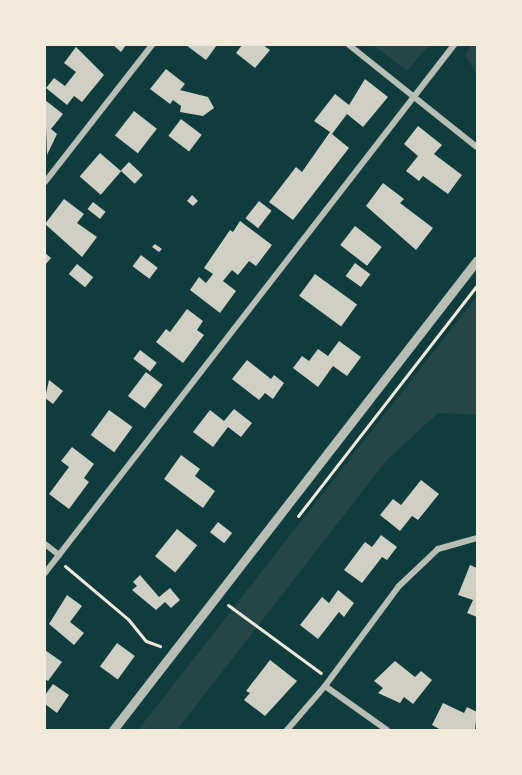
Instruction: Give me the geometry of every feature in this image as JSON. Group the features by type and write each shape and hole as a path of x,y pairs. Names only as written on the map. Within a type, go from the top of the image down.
{"street":[{"path":"45,182 152,45"},
{"path":"349,45 477,147"},
{"path":"45,573 454,45"},
{"path":"113,730 477,260"},
{"path":"287,730 325,686 407,578 438,549 477,537"},
{"path":"45,544 59,555"},
{"path":"325,686 387,730"}],"path":[{"path":"64,565 128,619 146,641 161,646"},
{"path":"228,605 320,670 325,686"}],"shaded area":[{"path":"373,45 429,45 407,71"},
{"path":"472,45 477,45 477,75 465,55"},
{"path":"477,296 477,415 438,413 386,461 177,730 138,730"}],"building":[{"path":"113,45 126,45 121,52"},
{"path":"186,45 217,45 206,60"},
{"path":"242,45 263,45 270,50 255,68 236,53"},
{"path":"76,47 104,75 82,102 74,96 67,105 46,88 54,78 65,86 76,72 64,63"},
{"path":"166,69 185,84 180,90 208,97 214,108 203,116 180,112 181,106 173,100 170,104 150,89"},
{"path":"365,79 388,97 363,127 347,114 332,134 349,148 293,220 269,202 296,167 302,172 330,132 314,121 335,94 349,105"},
{"path":"45,100 63,114 51,129 57,134 47,155"},
{"path":"134,111 157,129 138,153 115,135"},
{"path":"181,119 202,135 189,151 168,136"},
{"path":"418,126 442,145 434,154 462,175 448,194 423,176 419,181 406,171 418,156 404,144"},
{"path":"100,153 121,171 101,195 80,176"},
{"path":"129,162 143,175 135,184 121,171"},
{"path":"383,183 404,199 400,203 433,228 416,250 366,206"},
{"path":"192,195 198,201 193,206 187,201"},
{"path":"64,199 84,214 77,223 97,237 82,257 45,224"},
{"path":"259,201 272,211 258,228 245,218"},
{"path":"93,202 106,212 100,219 87,209"},
{"path":"240,221 272,245 256,266 249,261 238,275 232,270 223,281 236,291 220,313 190,290 199,277 206,283 213,274 204,268 230,230 233,232"},
{"path":"355,226 382,247 367,266 340,245"},
{"path":"155,244 162,249 159,252 152,247"},
{"path":"45,253 51,258 45,265"},
{"path":"141,255 158,268 149,279 133,266"},
{"path":"355,263 370,274 361,287 346,276"},
{"path":"77,264 93,277 85,287 69,274"},
{"path":"315,274 357,305 341,326 299,296"},
{"path":"187,309 203,321 197,330 204,335 183,363 156,342 166,329 170,332"},
{"path":"339,341 361,357 347,376 333,366 318,387 293,368 302,356 309,361 318,349 328,356"},
{"path":"140,350 157,363 150,371 133,359"},
{"path":"247,360 271,379 274,375 284,383 273,399 265,393 259,400 232,379"},
{"path":"146,372 163,385 145,409 128,396"},
{"path":"49,380 63,391 53,404 45,398"},
{"path":"234,409 252,423 241,437 228,427 213,447 193,432 210,410 224,421"},
{"path":"109,410 132,427 114,452 91,435"},
{"path":"72,447 94,464 84,478 89,482 69,509 49,494 69,467 61,461"},
{"path":"181,455 200,469 195,476 215,491 203,508 164,479"},
{"path":"421,480 439,494 418,520 412,516 400,531 380,515 393,499 401,505"},
{"path":"218,522 232,533 224,543 210,532"},
{"path":"177,529 197,545 175,573 155,556"},
{"path":"381,535 397,547 387,560 382,557 362,583 344,570 365,542 372,547"},
{"path":"470,565 477,568 477,617 467,613 473,600 458,595"},
{"path":"140,575 159,597 170,588 180,600 171,608 165,602 156,610 132,590 137,586 133,582"},
{"path":"338,590 354,603 344,617 339,612 318,639 300,625 322,597 329,603"},
{"path":"67,595 82,606 70,622 84,633 74,645 49,624"},
{"path":"117,643 135,656 118,679 100,666"},
{"path":"45,650 62,662 48,681 45,679"},
{"path":"270,660 297,681 265,716 244,700 250,693 246,691"},
{"path":"395,661 415,677 421,671 432,680 413,704 404,697 400,703 378,693 383,688 374,681"},
{"path":"53,684 69,695 57,713 45,704 45,695"},
{"path":"443,703 464,713 467,707 477,712 475,730 441,730 432,725"}]}
